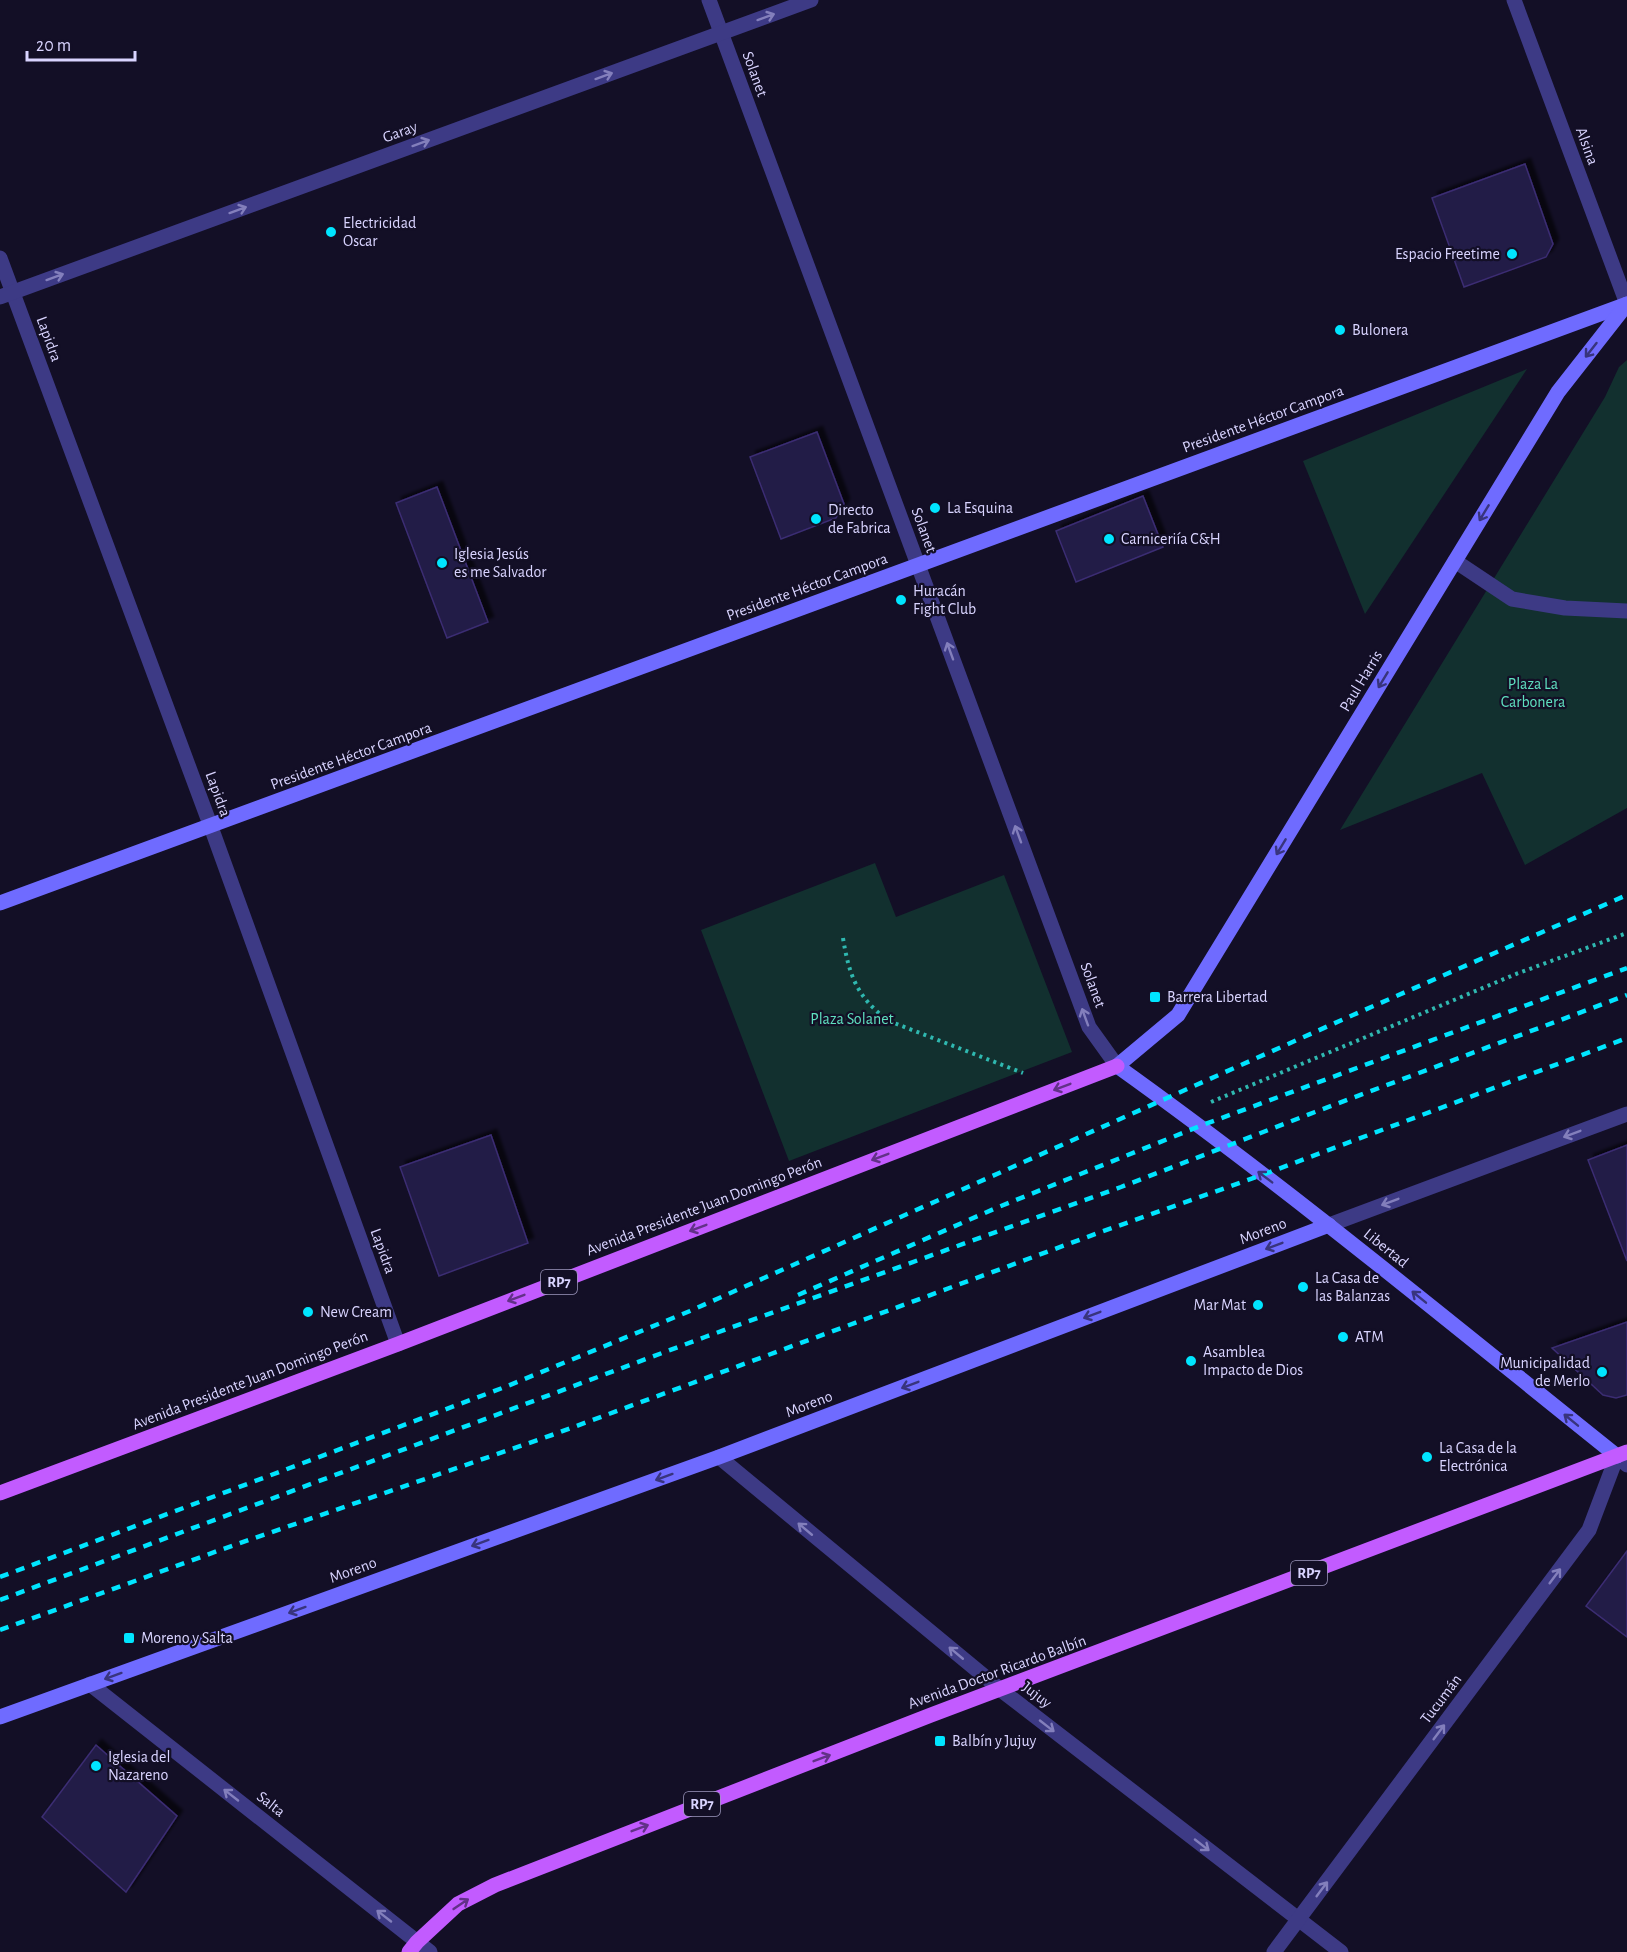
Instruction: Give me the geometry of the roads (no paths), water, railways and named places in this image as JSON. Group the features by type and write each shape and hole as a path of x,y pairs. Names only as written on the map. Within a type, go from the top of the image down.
{"main road":[{"name":"Avenida Presidente Juan Domingo Perón","path":"0,1493 398,1344 1117,1066"},
{"name":"Avenida Doctor Ricardo Balbín","path":"413,1947 459,1904 495,1885 932,1715 1624,1458"}],"street":[{"name":"Solanet","path":"709,0 1089,1027 1117,1066"},
{"name":"Garay","path":"6,295 811,0"},
{"name":"Alsina","path":"1514,0 1627,304"},
{"name":"Lapidra","path":"0,258 6,295 211,827 398,1344"},
{"name":"Paul Harris","path":"1117,1066 1178,1015 1558,392 1627,304"},
{"name":"Presidente Héctor Campora","path":"0,903 1627,304"},
{"path":"1455,561 1512,599 1565,608 1627,611"},
{"name":"Libertad","path":"1117,1066 1329,1225 1624,1458"},
{"name":"Moreno","path":"0,1717 719,1457 1627,1114"},
{"name":"Jujuy","path":"719,1457 1001,1690 1341,1952"},
{"name":"Tucumán","path":"1274,1952 1589,1530 1624,1458"},
{"name":"Salta","path":"90,1684 413,1947 430,1952"}],"railway":[{"path":"0,1577 505,1387 690,1311 1627,895"},
{"path":"798,1295 996,1208 1200,1126 1627,968"},
{"path":"0,1600 705,1337 1121,1187 1627,995"},
{"path":"0,1630 223,1549 552,1435 1098,1233 1262,1175 1627,1038"}],"place":[{"name":"Electricidad Oscar","path":"331,232"},
{"name":"Espacio Freetime","path":"1512,254"},
{"name":"Bulonera","path":"1340,330"},
{"name":"La Esquina","path":"935,508"},
{"name":"Directo de Fabrica","path":"816,519"},
{"name":"Carniceriía C&H","path":"1109,539"},
{"name":"Iglesia Jesús es me Salvador","path":"442,563"},
{"name":"Huracán Fight Club","path":"901,600"},
{"name":"Barrera Libertad","path":"1155,997"},
{"name":"La Casa de las Balanzas","path":"1303,1287"},
{"name":"Mar Mat","path":"1258,1305"},
{"name":"New Cream","path":"308,1312"},
{"name":"ATM","path":"1343,1337"},
{"name":"Asamblea Impacto de Dios","path":"1191,1361"},
{"name":"Municipalidad de Merlo","path":"1602,1372"},
{"name":"La Casa de la Electrónica","path":"1427,1457"},
{"name":"Moreno y Salta","path":"129,1638"},
{"name":"Balbín y Jujuy","path":"940,1741"},
{"name":"Iglesia del Nazareno","path":"96,1766"}],"park label":[{"name":"Plaza La Carbonera","path":"1533,693"},
{"name":"Plaza Solanet","path":"852,1019"}]}
